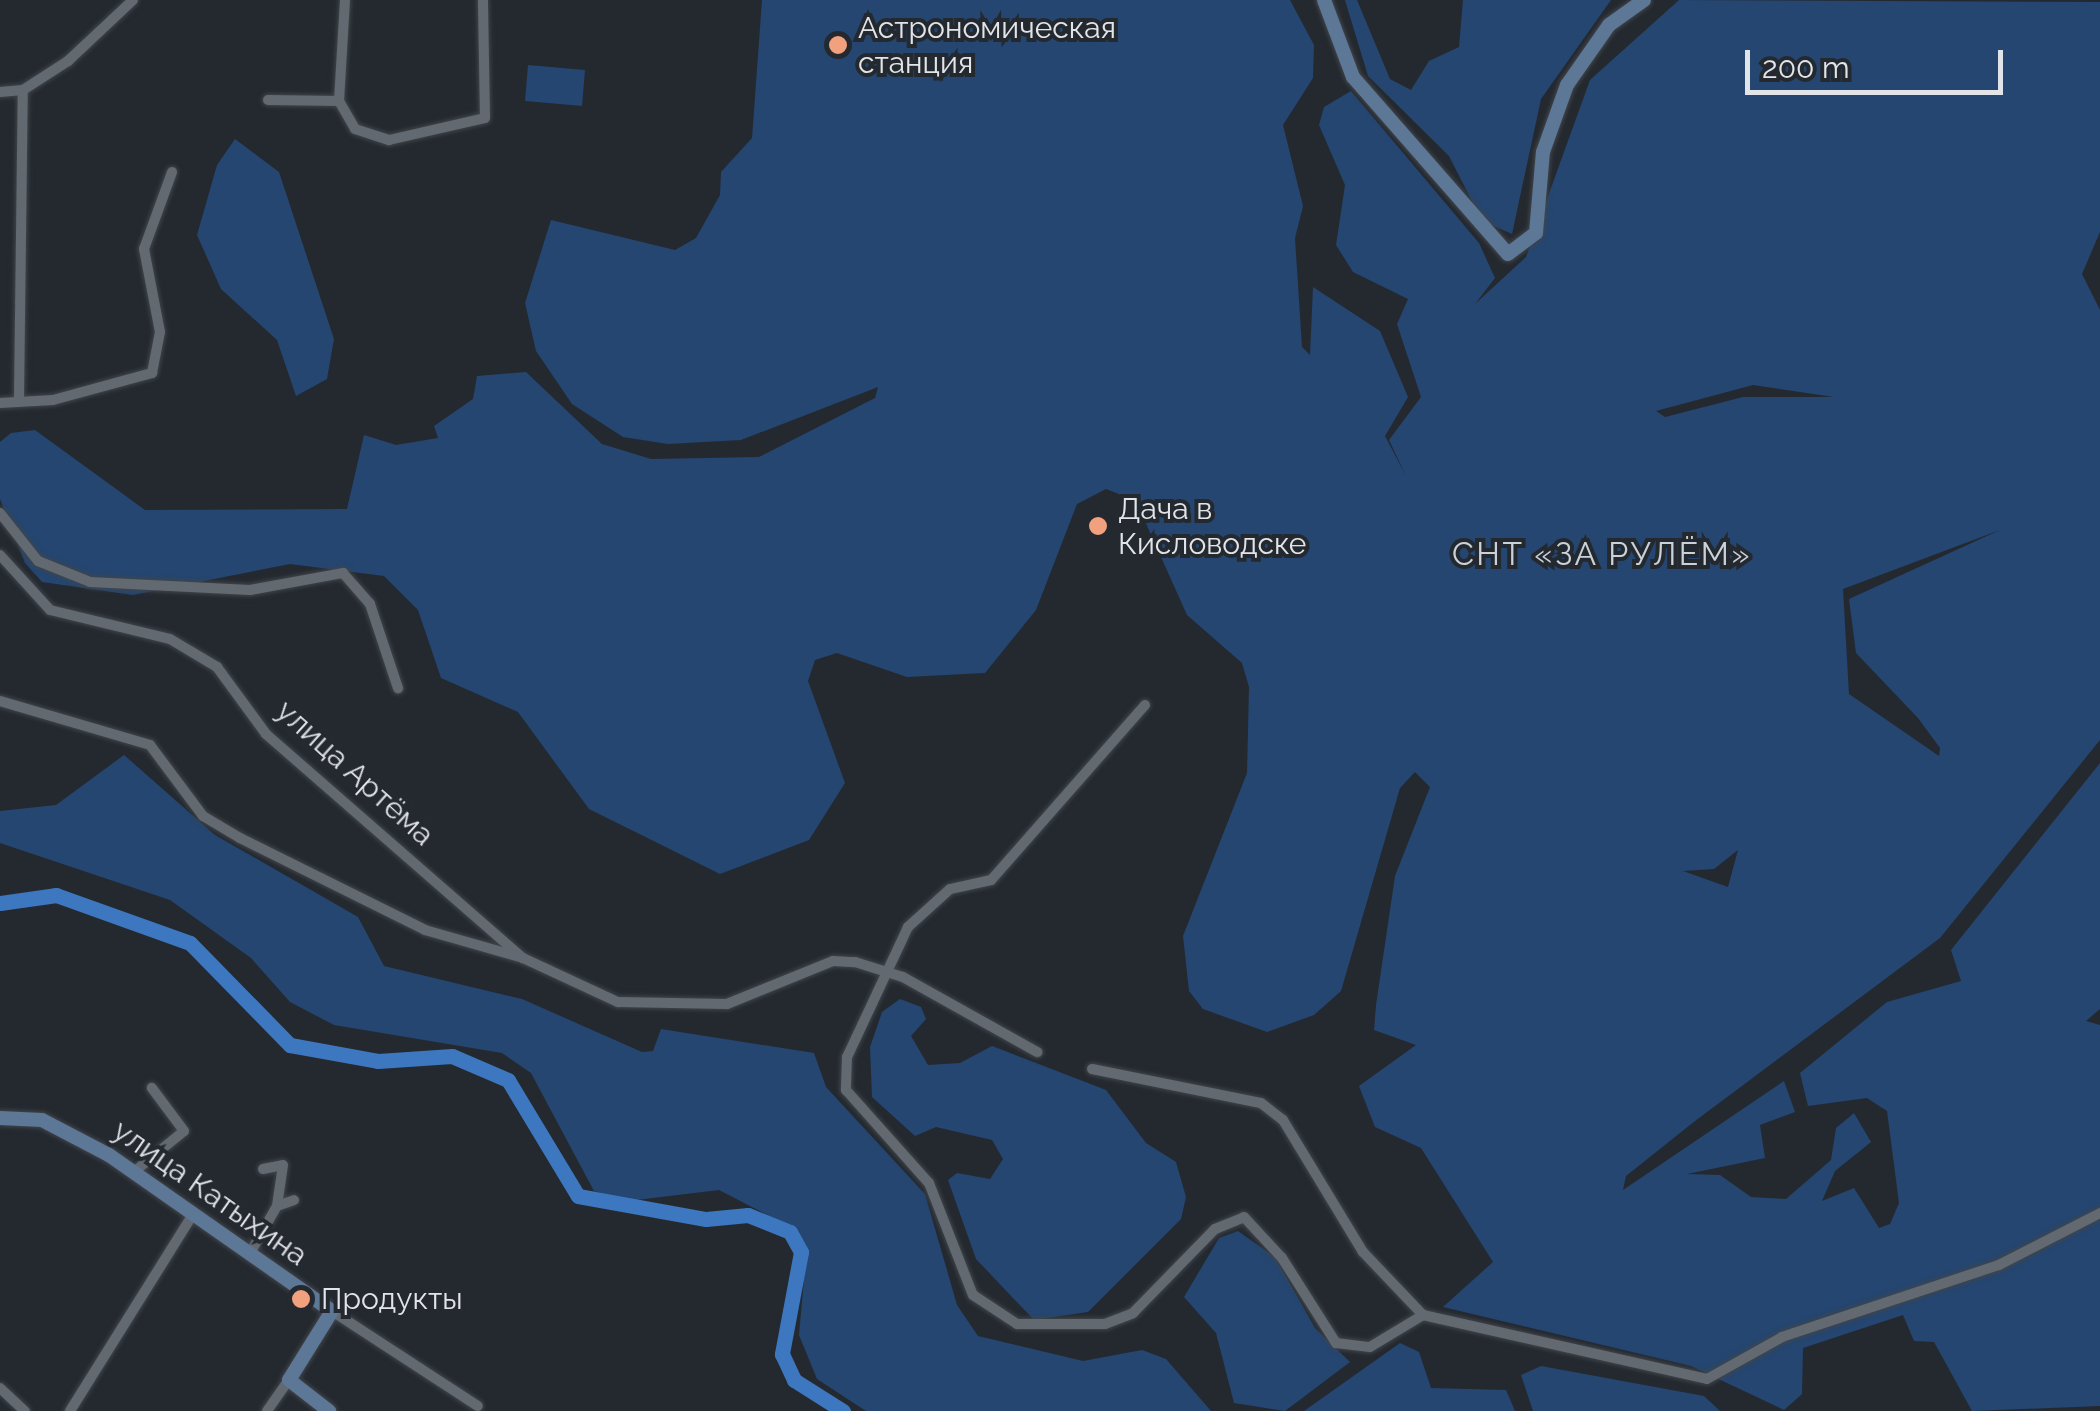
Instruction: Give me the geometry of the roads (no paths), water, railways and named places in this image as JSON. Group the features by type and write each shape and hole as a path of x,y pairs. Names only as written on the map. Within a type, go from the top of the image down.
{"street":[{"path":"0,92 23,90 110,28 133,0"},
{"path":"344,0 339,101 354,129 389,140 485,118 482,0"},
{"path":"1324,0 1353,77 1508,254 1536,233 1543,152 1567,84 1610,25 1644,0"},
{"path":"19,399 23,90"},
{"path":"268,100 339,101"},
{"path":"0,403 54,400 152,373 160,332 144,248 172,172"},
{"path":"0,514 38,562 90,582 250,590 342,573 370,604 398,688"},
{"name":"улица Артёма","path":"0,555 50,610 170,639 217,666 266,734 523,958"},
{"path":"0,700 150,745 203,816 240,838 425,930 523,958 618,1002 742,1002 833,961 883,973 1037,1052"},
{"path":"1144,705 982,888 950,890 908,928 883,973 847,1057 846,1090 929,1183 973,1295 995,1315 1044,1329 1133,1313 1215,1229 1244,1218 1282,1258 1336,1342 1370,1347 1422,1315"},
{"path":"1092,1069 1261,1103 1283,1120 1363,1252 1422,1315 1707,1379 1782,1337 1999,1265 2100,1213"},
{"path":"135,1171 184,1130 152,1088"},
{"name":"улица Катыхина","path":"0,1118 42,1120 135,1171 191,1217 478,1406"},
{"path":"249,1255 277,1206 283,1165 264,1169"},
{"path":"277,1206 294,1200"},
{"path":"70,1411 191,1217"},
{"path":"267,1411 332,1311"},
{"path":"289,1380 329,1411"},
{"path":"0,1388 25,1411"}],"waterway":[{"path":"0,903 56,895 190,943 290,1045 378,1061 452,1056 508,1080 578,1196 706,1219 748,1215 790,1232 801,1252 782,1354 794,1380 843,1411"}],"place":[{"name":"Астрономическая станция","path":"838,45"},
{"name":"Дача в Кисловодске","path":"1098,526"},
{"name":"Продукты","path":"301,1299"}],"district":[{"name":"СНТ «ЗА РУЛЁМ»","path":"1602,554"}]}
